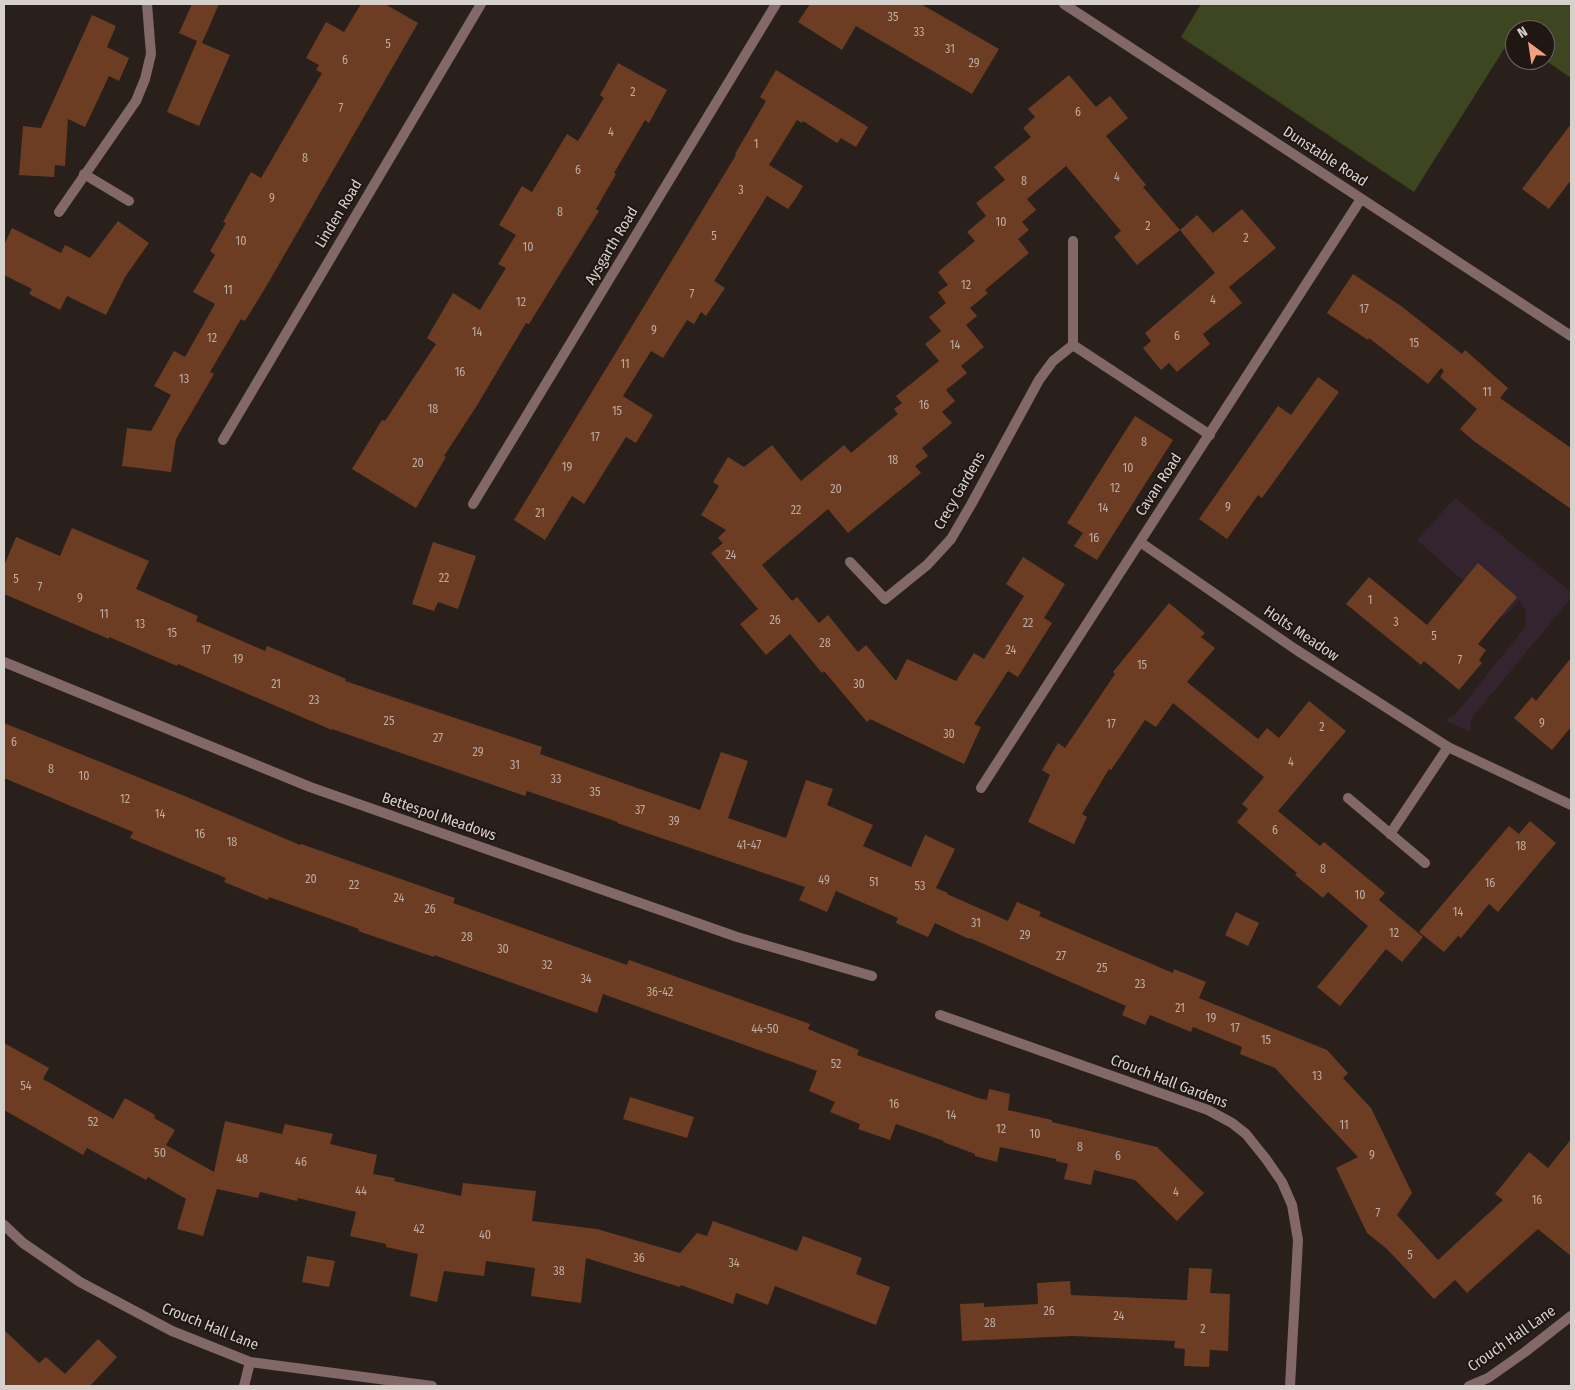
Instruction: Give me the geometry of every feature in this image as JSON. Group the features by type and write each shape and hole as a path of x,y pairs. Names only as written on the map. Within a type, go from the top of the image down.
{"street":[{"path":"59,212 136,102 145,79 151,54 147,4"},
{"name":"Linden Road","path":"223,440 481,4"},
{"name":"Aysgarth Road","path":"473,504 776,4"},
{"name":"Dunstable Road","path":"1064,4 1571,336"},
{"path":"84,174 129,201"},
{"name":"Cavan Road","path":"981,788 1361,199"},
{"path":"1073,241 1073,345 1210,435"},
{"name":"Crecy Gardens","path":"850,562 885,599 927,565 951,539 1039,380 1053,361 1073,345"},
{"name":"Holts Meadow","path":"1140,542 1295,649 1448,747 1571,805"},
{"name":"Bettespol Meadows","path":"4,662 310,787 737,937 872,976"},
{"path":"1390,834 1448,747"},
{"path":"1348,798 1425,863"},
{"name":"Crouch Hall Gardens","path":"940,1015 1208,1110 1232,1123 1246,1134 1282,1182 1292,1205 1298,1240 1290,1386"},
{"name":"Crouch Hall Lane","path":"4,1225 23,1243 80,1282 172,1331 250,1362 432,1386"},
{"name":"Crouch Hall Lane","path":"1469,1386 1495,1372 1525,1352 1571,1316"},
{"path":"244,1386 250,1362"}],"shaded area":[{"path":"1455,498 1571,592 1571,598 1471,719 1470,732 1445,720 1455,715 1525,627 1526,611 1519,600 1504,617 1417,540"}],"green space":[{"path":"1201,4 1571,4 1571,78 1555,67 1555,20 1505,20 1505,48 1414,192 1181,37"}],"building":[{"path":"192,4 219,4 202,43 230,55 199,126 167,112 197,41 179,33"},
{"path":"361,4 385,4 418,23 267,285 245,321 241,319 210,372 214,374 176,439 171,472 122,466 127,428 151,431 171,395 154,386 174,351 185,357 215,304 193,292 215,255 210,251 226,223 223,222 251,172 261,178 322,73 316,70 319,65 306,58 326,22 344,32"},
{"path":"810,4 921,4 999,49 972,94 856,26 842,50 798,22"},
{"path":"92,15 116,26 107,47 129,58 119,81 109,76 85,127 68,119 65,166 55,165 54,177 19,175 23,126 41,128"},
{"path":"618,63 667,90 649,123 645,120 614,173 616,174 596,209 599,211 529,324 526,323 476,407 444,456 446,457 416,508 352,469 382,420 385,421 436,344 427,338 453,293 480,310 506,268 498,264 516,235 499,225 522,186 532,192 567,134 578,141 604,98 600,95"},
{"path":"776,70 868,127 856,147 841,138 837,143 803,121 802,123 797,120 769,165 803,186 796,198 788,209 767,196 714,281 725,288 706,316 701,312 694,324 687,320 663,358 651,351 623,396 653,415 636,443 626,437 584,504 572,496 545,540 514,520 736,155 766,101 760,97"},
{"path":"1069,75 1096,107 1110,96 1128,118 1106,136 1146,185 1143,187 1180,230 1137,265 1114,237 1121,231 1066,166 1027,199 1036,210 1022,222 1029,230 1018,239 1029,253 985,290 988,293 970,308 977,316 966,325 984,347 961,366 967,373 946,390 955,401 942,412 952,423 922,448 928,456 915,466 921,473 848,533 828,509 762,565 792,601 797,597 819,623 828,615 858,652 866,645 896,681 907,659 956,681 974,653 984,659 1024,596 1006,584 1023,557 1065,584 1044,618 1052,623 1018,677 1008,671 974,724 981,727 964,764 870,719 867,722 824,671 822,673 790,634 766,655 740,624 758,609 711,553 723,543 718,538 726,530 701,515 719,486 713,482 728,457 744,467 772,445 801,481 844,445 851,453 898,414 894,409 902,403 896,396 939,361 925,344 941,331 929,317 946,303 938,292 948,285 938,272 975,241 967,232 986,216 976,203 1005,180 994,167 1031,137 1023,128 1035,117 1028,109"},
{"path":"1571,124 1571,180 1549,209 1522,189"},
{"path":"1242,209 1276,248 1229,287 1242,303 1203,334 1210,344 1177,372 1169,363 1161,370 1143,348 1151,341 1145,333 1215,273 1180,230 1197,215 1213,233"},
{"path":"118,221 149,243 125,277 106,315 67,296 60,310 29,294 32,289 4,275 4,245 12,228 61,253 65,245 90,258"},
{"path":"1353,274 1401,306 1462,354 1465,350 1508,388 1500,398 1571,448 1571,509 1475,442 1460,429 1477,409 1440,377 1444,371 1441,368 1428,384 1369,338 1368,340 1327,313"},
{"path":"1318,377 1339,392 1262,498 1258,495 1227,539 1199,519 1278,406 1291,415"},
{"path":"1135,416 1173,440 1097,560 1074,546 1083,533 1067,523"},
{"path":"72,528 149,561 136,589 198,616 196,621 265,651 267,646 346,679 345,681 542,747 540,754 700,810 721,752 748,761 728,818 786,838 806,780 833,789 827,805 873,825 863,846 911,867 925,835 955,849 936,888 947,894 1008,921 1017,902 1041,912 1039,916 1173,973 1174,969 1206,982 1199,998 1327,1050 1348,1073 1343,1078 1371,1108 1412,1193 1397,1215 1438,1260 1503,1200 1495,1194 1529,1152 1548,1168 1571,1139 1571,1256 1538,1229 1467,1293 1455,1280 1434,1299 1387,1249 1367,1233 1336,1168 1358,1157 1275,1068 1240,1054 1242,1047 1193,1027 1191,1032 1150,1015 1145,1025 1122,1015 1126,1006 935,923 928,937 896,923 898,918 836,891 827,912 799,900 805,887 527,791 525,796 332,730 178,664 177,666 109,637 109,639 4,594 4,566 16,537 60,556"},
{"path":"433,542 476,556 458,609 438,602 434,611 412,604"},
{"path":"1478,563 1517,597 1478,644 1486,650 1479,660 1482,663 1459,690 1424,661 1421,665 1346,604 1369,577 1427,625"},
{"path":"1169,603 1205,633 1201,637 1215,648 1187,682 1258,739 1267,728 1279,738 1309,701 1346,731 1278,811 1320,846 1324,842 1385,893 1379,900 1423,937 1402,962 1386,949 1340,1006 1317,987 1368,926 1328,892 1323,898 1295,875 1297,873 1237,822 1248,809 1242,804 1264,777 1173,703 1156,727 1145,720 1111,770 1109,769 1082,814 1087,817 1074,844 1028,822 1050,775 1042,770 1058,743 1065,748 1115,674 1113,672"},
{"path":"1571,658 1571,727 1552,750 1514,718 1532,697 1536,701"},
{"path":"4,723 300,845 455,898 453,903 627,965 629,960 810,1024 808,1029 859,1050 857,1055 978,1098 987,1100 989,1089 1010,1094 1008,1110 1157,1147 1204,1193 1177,1221 1135,1180 1094,1170 1091,1185 1064,1179 1068,1164 1056,1161 1056,1159 1000,1147 997,1162 975,1156 975,1154 944,1141 896,1124 890,1140 858,1129 860,1124 830,1112 835,1102 809,1091 817,1071 603,994 597,1013 434,955 434,957 358,931 359,929 269,897 268,900 224,882 226,878 130,838 133,832 4,778"},
{"path":"1530,821 1556,843 1498,912 1489,904 1461,938 1458,936 1444,952 1419,932 1509,826 1519,834"},
{"path":"1236,912 1259,923 1248,946 1225,935"},
{"path":"4,1043 49,1068 43,1079 113,1119 125,1098 155,1115 154,1118 175,1130 166,1145 214,1172 225,1121 282,1134 285,1124 333,1134 330,1144 377,1155 373,1174 395,1178 394,1181 461,1196 463,1183 536,1191 532,1221 597,1229 680,1253 697,1233 707,1236 713,1221 797,1251 803,1236 862,1258 856,1274 890,1287 876,1325 775,1286 768,1305 736,1293 733,1304 681,1285 680,1287 586,1258 581,1303 531,1296 535,1268 486,1261 484,1276 444,1271 437,1302 410,1296 418,1254 350,1236 356,1212 298,1198 297,1201 260,1192 258,1198 217,1189 203,1236 177,1229 186,1199 148,1177 146,1180 87,1148 83,1155 4,1110"},
{"path":"630,1097 694,1117 687,1138 623,1119"},
{"path":"307,1256 335,1261 329,1287 302,1282"},
{"path":"1189,1268 1212,1269 1210,1293 1230,1294 1228,1351 1210,1350 1209,1367 1184,1366 1185,1349 1174,1348 1175,1341 1073,1336 962,1341 960,1304 984,1303 984,1307 1038,1304 1037,1283 1070,1281 1071,1295 1187,1300"},
{"path":"4,1330 39,1363 46,1357 65,1374 98,1339 117,1357 90,1386 4,1386"}]}
